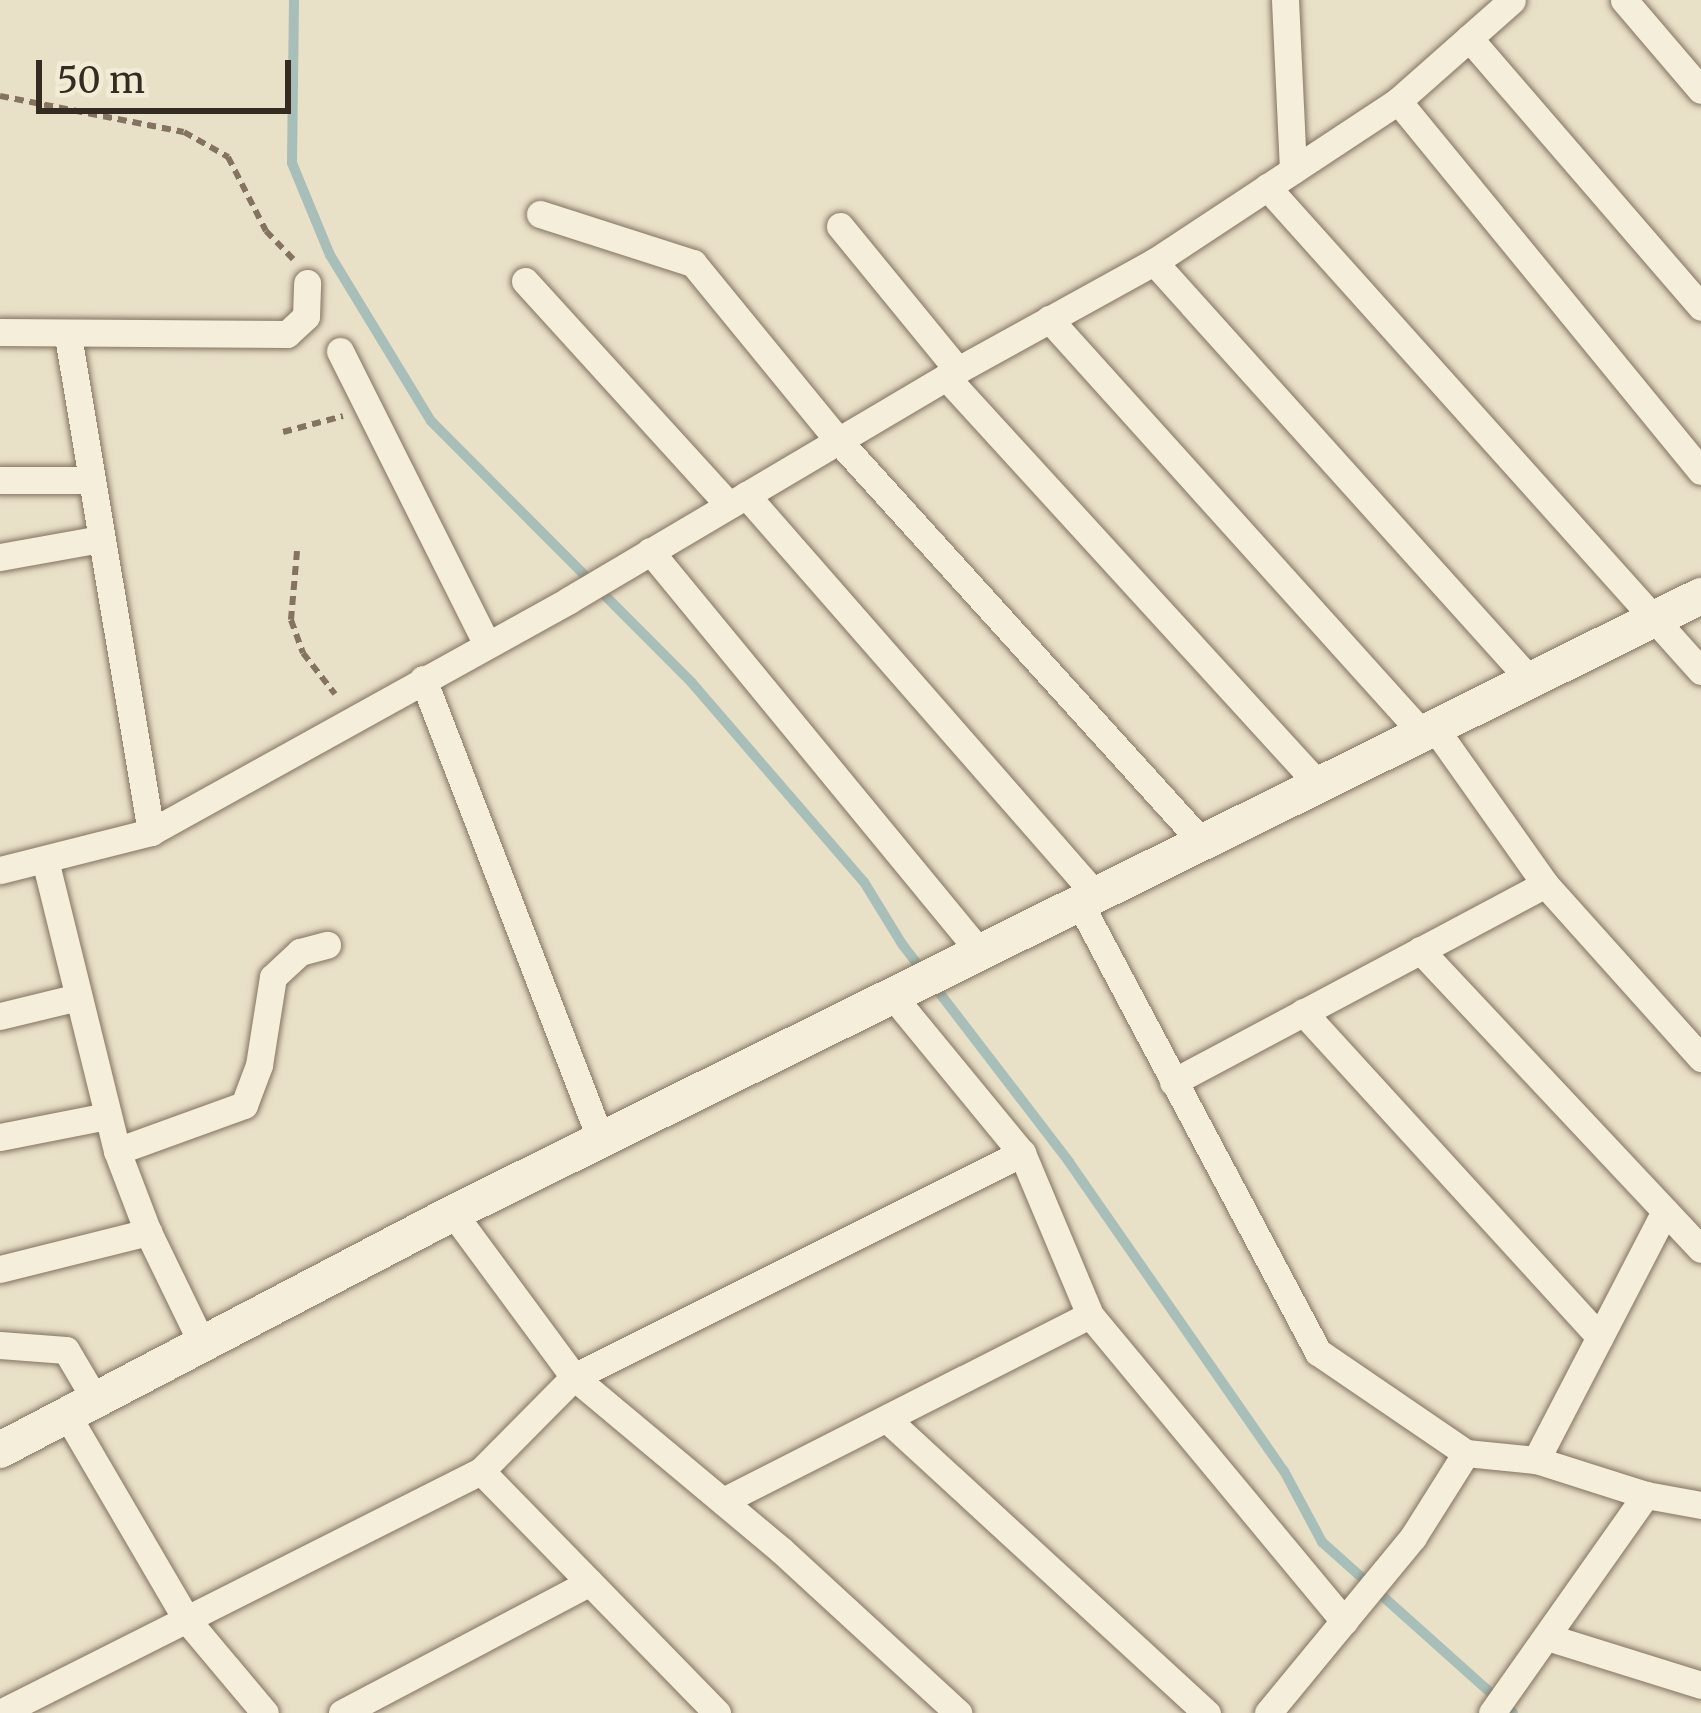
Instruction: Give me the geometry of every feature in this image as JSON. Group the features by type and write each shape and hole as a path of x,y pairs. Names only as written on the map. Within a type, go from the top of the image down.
{"street":[{"path":"1285,0 1293,170"},
{"path":"0,870 151,832 352,716 569,600 952,374 1154,262 1398,101 1512,0"},
{"path":"1624,0 1701,90"},
{"path":"1469,38 1701,307"},
{"path":"1398,101 1701,471"},
{"path":"1268,187 1701,671"},
{"path":"540,214 693,262 838,440 1202,842"},
{"path":"840,226 952,374 1318,784"},
{"path":"1154,262 1530,680"},
{"path":"525,281 737,500 1087,898 1173,1082 1318,1352 1466,1454 1536,1460 1646,1495 1701,1505"},
{"path":"0,332 287,334 306,316 307,283"},
{"path":"1049,319 1428,730 1545,884 1701,1058"},
{"path":"68,336 151,832"},
{"path":"340,351 488,644"},
{"path":"0,480 89,481"},
{"path":"0,557 100,539"},
{"path":"641,557 970,956"},
{"path":"0,1450 201,1341 453,1214 1701,596"},
{"path":"423,679 601,1140"},
{"path":"45,860 117,1150 148,1232 201,1341"},
{"path":"1173,1082 1545,884"},
{"path":"117,1150 244,1105 259,1065 273,977 300,952 327,945"},
{"path":"1420,950 1701,1249"},
{"path":"898,991 1022,1153 1090,1315 1344,1622"},
{"path":"0,1016 78,997"},
{"path":"1303,1012 1600,1337"},
{"path":"0,1137 107,1116"},
{"path":"7,1712 481,1472 574,1377 1022,1153"},
{"path":"1536,1460 1665,1211"},
{"path":"453,1214 574,1377 723,1501 958,1713"},
{"path":"0,1269 148,1232"},
{"path":"723,1501 1090,1315"},
{"path":"0,1345 66,1350 81,1407 188,1620 265,1713"},
{"path":"889,1420 1207,1713"},
{"path":"1268,1713 1413,1537 1466,1454"},
{"path":"481,1472 717,1713"},
{"path":"1492,1713 1646,1495"},
{"path":"342,1713 590,1582"},
{"path":"1547,1637 1701,1685"}],"path":[{"path":"0,96 184,132 228,157 266,231 290,255 307,283"},
{"path":"283,432 368,410"},
{"path":"297,551 291,620 303,652 352,716"}],"waterway":[{"path":"294,0 292,163 330,255 431,421 692,683 864,882 902,944 1069,1162 1284,1471 1322,1542 1513,1713"}]}
